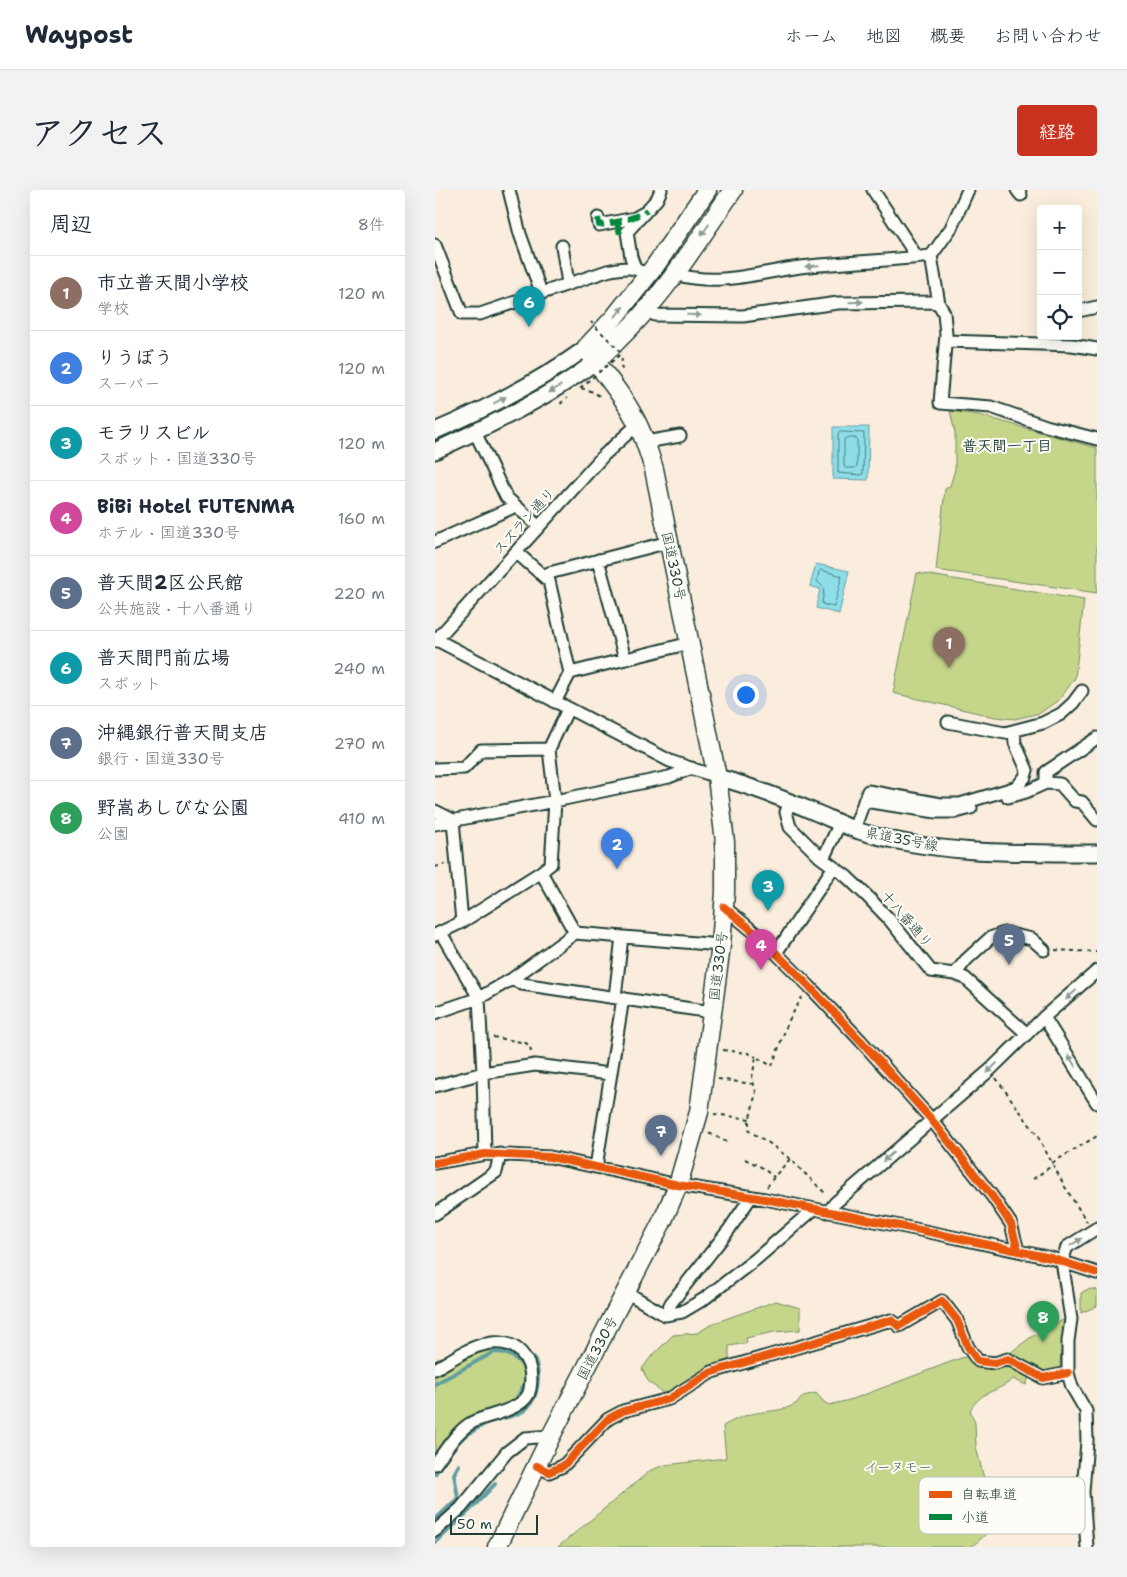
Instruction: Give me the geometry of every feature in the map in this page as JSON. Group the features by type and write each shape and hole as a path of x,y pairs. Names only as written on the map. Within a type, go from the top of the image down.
{"highway":[{"path":"590,355 642,272 707,190"},
{"path":"590,355 626,333 648,308 675,274 733,190"},
{"name":"国道330号","path":"497,1547 551,1436 663,1220 678,1185 697,1121 721,945 724,907 725,842 717,777 654,469 646,442 638,424 614,386 590,355"}],"main road":[{"path":"435,432 551,372 590,355"},
{"path":"435,451 545,396 570,381 590,355"},
{"name":"県道35号線","path":"717,777 747,785 847,826 891,839 937,847 1013,853 1097,852"}],"street":[{"path":"509,190 520,234 541,292"},
{"path":"642,272 631,257 627,232 657,199 661,190"},
{"path":"873,190 917,257"},
{"path":"968,190 951,228 931,256 939,304 944,313 946,341 940,403 991,407 1046,426 1097,439"},
{"path":"598,218 599,225 635,218 647,210"},
{"path":"617,222 621,238"},
{"path":"435,245 462,314 480,314 607,271 625,267 642,272"},
{"path":"562,246 568,283"},
{"path":"675,274 703,280 728,280 799,267 931,256"},
{"path":"648,308 655,315 743,316 838,303 882,301 939,304"},
{"path":"1082,309 1097,307"},
{"path":"946,341 1072,341 1097,350"},
{"name":"スズラン通り","path":"435,640 604,455 638,424"},
{"path":"475,432 506,497 539,527"},
{"path":"646,442 681,436"},
{"path":"435,542 516,506"},
{"path":"545,576 549,573 669,542"},
{"path":"516,552 549,581 570,673 555,702"},
{"path":"598,560 625,659"},
{"path":"435,640 670,761 717,777"},
{"path":"570,673 690,643"},
{"path":"948,722 1005,733 1014,731 1043,723 1061,714 1082,691"},
{"path":"485,1154 479,998 438,934 462,922 551,864 555,801 549,749 568,708"},
{"path":"823,859 864,801 868,791 941,804 959,804 1017,787 1025,777 1027,770 1015,743 1014,731"},
{"path":"1046,782 1046,772 1097,738"},
{"path":"435,769 464,768 481,750 549,749"},
{"path":"435,824 555,801 669,776 692,768"},
{"path":"864,801 936,812 956,812 1025,792 1046,782 1060,784 1075,801 1082,802 1097,820"},
{"name":"十八番通り","path":"791,802 786,812 790,827 833,868 846,876 889,919 931,971 955,974 965,978 1027,1034"},
{"path":"435,811 453,820"},
{"path":"453,820 462,922"},
{"path":"776,953 833,868"},
{"path":"541,872 575,933"},
{"path":"724,907 776,953 861,1041 931,1120 992,1196 1011,1224 1018,1251"},
{"path":"435,1013 479,998 512,979 575,933 721,945"},
{"path":"955,974 966,960 990,938 1004,933 1032,939 1044,950"},
{"path":"596,1167 619,997 622,937"},
{"path":"828,1212 835,1203 990,1070 1044,1017 1097,970"},
{"path":"512,979 522,984 712,1012"},
{"path":"1044,1017 1097,1103"},
{"path":"435,1086 483,1073 535,1065 610,1074"},
{"path":"435,1163 485,1154 550,1157 678,1185 765,1199 1018,1251 1062,1261 1097,1273"},
{"path":"435,1214 496,1172 500,1154"},
{"path":"665,1315 671,1303 728,1231 751,1197"},
{"path":"626,1292 665,1315 681,1312 705,1299 756,1259 814,1209"},
{"path":"1085,1481 1092,1443 1092,1411 1072,1387 1068,1373 1068,1341 1071,1319 1062,1261 1067,1247 1095,1229"},
{"path":"537,1466 549,1472 563,1466 608,1419 623,1411 669,1399 712,1372 891,1320 899,1326 942,1301 957,1320 968,1347 978,1361 995,1363 1008,1359 1043,1378 1068,1373"},
{"path":"435,1369 485,1344 497,1342 511,1345 523,1354 530,1366 531,1379 530,1392 521,1403 508,1410 471,1423 453,1439 435,1464"},
{"path":"435,1531 461,1508 507,1452 525,1438 551,1436"},
{"path":"1085,1520 1087,1547"}],"path":[{"path":"591,322 622,354 621,368 626,380"},
{"path":"601,397 580,388 622,354"},
{"path":"562,404 564,401"},
{"path":"1044,950 1097,952"},
{"path":"708,1048 749,1053 772,1066 788,1022 799,1001"},
{"path":"480,1035 526,1043 530,1047 535,1065"},
{"path":"756,1057 753,1084 756,1092 749,1131 790,1159 826,1194"},
{"path":"990,1070 1037,1135 1052,1164 1095,1229"},
{"path":"704,1077 753,1084"},
{"path":"697,1121 750,1118"},
{"path":"697,1121 709,1133 729,1143"},
{"path":"1033,1179 1052,1164 1097,1136"},
{"path":"745,1158 774,1177"},
{"path":"765,1199 767,1187 790,1159"}],"green space":[{"path":"950,411 979,415 1097,448 1097,593 936,570 945,489 950,486 955,469 955,433"},
{"path":"917,573 1084,600 1075,678 1060,699 1040,713 1015,719 995,717 893,693"},
{"path":"1092,1289 1097,1290 1097,1306 1081,1313 1081,1293"},
{"path":"776,1301 800,1308 800,1330 774,1332 746,1338 747,1343 729,1346 729,1359 726,1365 666,1396 648,1381 642,1369 673,1335 697,1333 714,1323"},
{"path":"1065,1319 1060,1363 1061,1370 1051,1373 1038,1372 1010,1353 1031,1337"},
{"path":"487,1348 505,1348 518,1355 527,1371 526,1388 520,1397 509,1404 472,1417 435,1456 435,1375"},
{"name":"イーヌモー","path":"970,1356 1008,1362 1030,1374 1026,1385 1013,1379 980,1398 970,1410 975,1423 976,1447 984,1477 919,1477 919,1534 987,1534 971,1547 558,1547 651,1470 665,1465 726,1458 723,1426 735,1420 755,1413 792,1406 803,1396 816,1393 829,1405 853,1399"}],"water":[{"path":"833,427 869,427 868,480 833,479"},
{"path":"816,564 849,571 839,614 816,608 820,589 810,586"}],"waterway":[{"path":"435,1384 494,1352 507,1354 518,1360 524,1371 524,1384 515,1401"},
{"path":"435,1474 464,1437 487,1423 517,1414 528,1407 533,1400 538,1383 538,1370 534,1358"},
{"path":"435,1520 458,1498 454,1474 459,1465"},
{"path":"435,1543 495,1484"}],"marked path":[{"path":"598,218 599,225 618,222 647,210"},
{"path":"617,222 621,238"}],"cycle path":[{"path":"724,907 761,938 809,986 931,1119 992,1196 1011,1224 1018,1251"},
{"path":"435,1163 485,1154 550,1157 678,1185 765,1199 920,1230 1051,1258 1097,1273"},
{"path":"537,1466 549,1472 563,1466 608,1419 623,1411 669,1399 712,1372 891,1320 899,1326 942,1301 957,1320 968,1347 978,1361 995,1363 1008,1359 1043,1378 1068,1373"}],"place":[{"name":"普天間門前広場","path":"529,327"},
{"name":"市立普天間小学校","path":"949,668"},
{"name":"りうぼう","path":"617,869"},
{"name":"モラリスビル","path":"768,911"},
{"name":"普天間2区公民館","path":"1009,965"},
{"name":"BiBi Hotel FUTENMA","path":"761,970"},
{"name":"沖縄銀行普天間支店","path":"661,1156"},
{"name":"野嵩あしびな公園","path":"1043,1342"}],"district":[{"name":"普天間一丁目","path":"1007,446"}]}
